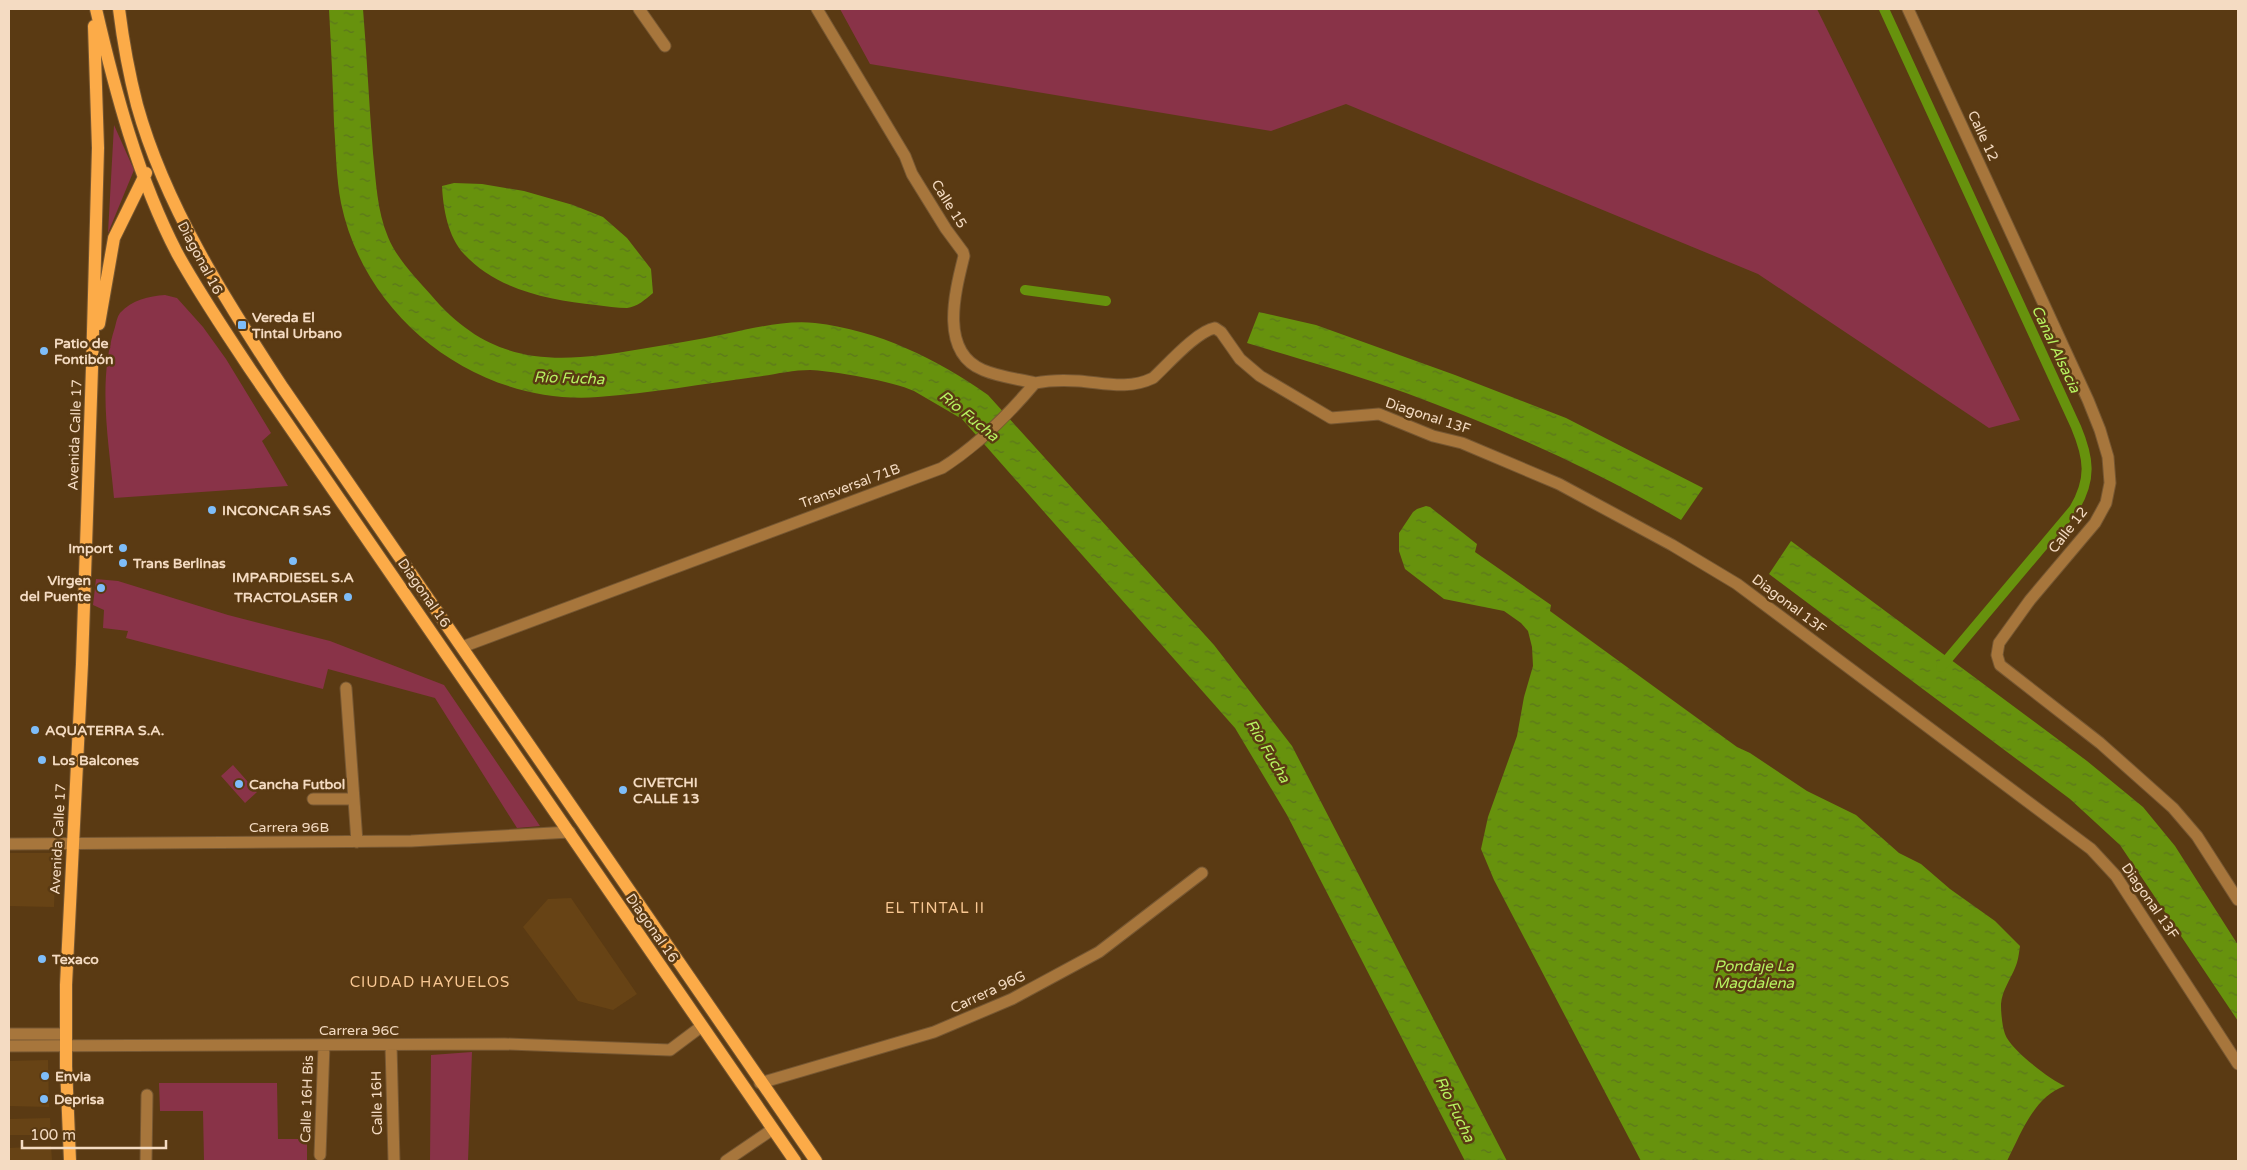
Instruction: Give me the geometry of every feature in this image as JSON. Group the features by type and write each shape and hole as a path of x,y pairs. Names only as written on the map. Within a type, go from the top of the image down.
{"main road":[{"name":"Diagonal 16","path":"95,9 117,96 145,176 177,253 232,342 795,1161"},
{"name":"Avenida Calle 17","path":"70,1161 66,1040 92,368 98,148 95,9"},
{"path":"119,9 138,107 155,155"},
{"name":"Diagonal 16","path":"155,155 184,220 217,283 283,388 760,1083 816,1161"},
{"name":"Avenida Calle 17","path":"92,368 110,252 121,222 155,155"}],"street":[{"path":"638,9 665,46"},
{"name":"Calle 15","path":"818,9 904,156 912,174 946,229 963,252 964,256 955,291 956,344 965,359 982,370 1036,383"},
{"name":"Calle 12","path":"1908,9 2088,400 2108,457 2110,483 2106,503 2095,523 2030,600 1999,643 1997,655 2000,665 2100,743 2173,808 2197,836 2238,900"},
{"name":"Diagonal 13F","path":"1036,383 1078,381 1110,386 1145,382 1153,378 1209,329 1216,328 1221,332 1240,359 1260,376 1331,418 1379,414 1433,436 1462,443 1558,484 1672,545 1737,584 2091,849 2116,876 2201,1003 2238,1064"},
{"name":"Transversal 71B","path":"462,647 942,468 964,454 1010,411 1036,383"},
{"path":"346,688 357,842"},
{"path":"313,799 354,799"},
{"name":"Carrera 96B","path":"9,844 411,841 570,832"},
{"name":"Carrera 96G","path":"760,1083 934,1032 1012,999 1099,952 1202,873"},
{"name":"Carrera 96C","path":"9,1034 66,1040 324,1045 505,1044 670,1050 702,1026"},
{"name":"Carrera 96C","path":"9,1046 66,1040"},
{"name":"Calle 16H","path":"391,1044 394,1161"},
{"name":"Calle 16H Bis","path":"320,1155 324,1045"},
{"path":"146,1161 147,1095"},
{"path":"726,1161 773,1129"}],"shaded area":[{"path":"840,9 1817,9 2020,420 1989,428 1758,274 1346,104 1271,131 870,64"},
{"path":"114,125 134,170 108,233"},
{"path":"165,295 177,298 203,327 226,359 271,433 262,441 288,486 114,498 107,434 105,391 110,348 117,320 120,313 130,305 153,296"},
{"path":"96,579 118,581 228,615 330,641 444,685 540,826 517,828 435,698 328,669 323,689 126,638 128,631 103,628 104,610 93,605"},
{"name":"Cancha Futbol","path":"233,765 257,792 245,803 221,776"},
{"path":"9,853 56,853 54,907 9,906"},
{"path":"571,898 637,994 613,1010 578,1001 523,927 548,899"},
{"path":"472,1052 468,1161 430,1161 431,1055"},
{"path":"48,1060 49,1107 9,1106 9,1061"},
{"path":"159,1083 277,1083 278,1139 307,1139 307,1161 204,1161 203,1111 160,1111"},
{"path":"50,1118 51,1135 9,1135 9,1119"},
{"path":"51,1146 52,1161 9,1161 9,1148"}],"water":[{"name":"Río Fucha","path":"329,9 363,9 376,185 381,217 388,237 413,275 454,319 477,336 502,348 527,355 580,357 641,349 770,325 815,323 861,332 906,348 969,382 988,395 1214,645 1292,746 1507,1161 1465,1161 1287,815 1235,728 962,419 904,387 863,377 810,370 618,395 598,397 554,396 511,387 471,370 434,347 401,318 375,284 354,245 341,203 336,163"},
{"path":"454,183 482,184 524,191 573,205 603,217 627,238 651,269 653,293 641,302 627,308 560,300 508,285 477,266 464,254 454,239 445,213 442,186"},
{"path":"1259,312 1316,325 1455,375 1566,418 1703,488 1681,520 1648,501 1546,450 1477,420 1386,386 1247,343"},
{"name":"Pondaje La Magdalena","path":"1426,506 1430,507 1477,544 1475,552 1551,605 1550,611 1737,747 1750,753 1807,791 1856,815 1899,853 1921,864 1950,889 1995,921 2020,946 2016,966 2001,1004 2005,1034 2014,1048 2031,1063 2065,1086 2054,1091 2037,1107 2023,1128 2007,1161 1641,1161 1494,880 1481,849 1488,817 1517,736 1524,697 1533,666 1532,647 1528,631 1521,623 1504,611 1444,599 1405,569 1399,551 1399,533 1413,512"},
{"path":"1791,541 2087,761 2143,807 2175,846 2238,945 2238,1021 2120,845 2070,799 1769,574"}],"waterway":[{"name":"Canal Alsacia","path":"1884,9 2076,427 2084,449 2087,468 2084,488 2074,509 1941,667"},
{"path":"1025,290 1106,301"}],"place":[{"name":"Vereda El Tintal Urbano","path":"242,325"},
{"name":"Patio de Fontibón","path":"44,351"},
{"name":"INCONCAR SAS","path":"212,510"},
{"name":"Import","path":"123,548"},
{"name":"IMPARDIESEL S.A","path":"293,561"},
{"name":"Trans Berlinas","path":"123,563"},
{"name":"Virgen del Puente","path":"101,588"},
{"name":"TRACTOLASER","path":"348,597"},
{"name":"AQUATERRA S.A.","path":"35,730"},
{"name":"Los Balcones","path":"42,760"},
{"name":"Cancha Futbol","path":"239,784"},
{"name":"CIVETCHI CALLE 13","path":"623,790"},
{"name":"Texaco","path":"42,959"},
{"name":"Envia","path":"45,1076"},
{"name":"Deprisa","path":"44,1099"}],"district":[{"name":"EL TINTAL II","path":"935,908"},
{"name":"CIUDAD HAYUELOS","path":"430,982"}]}
